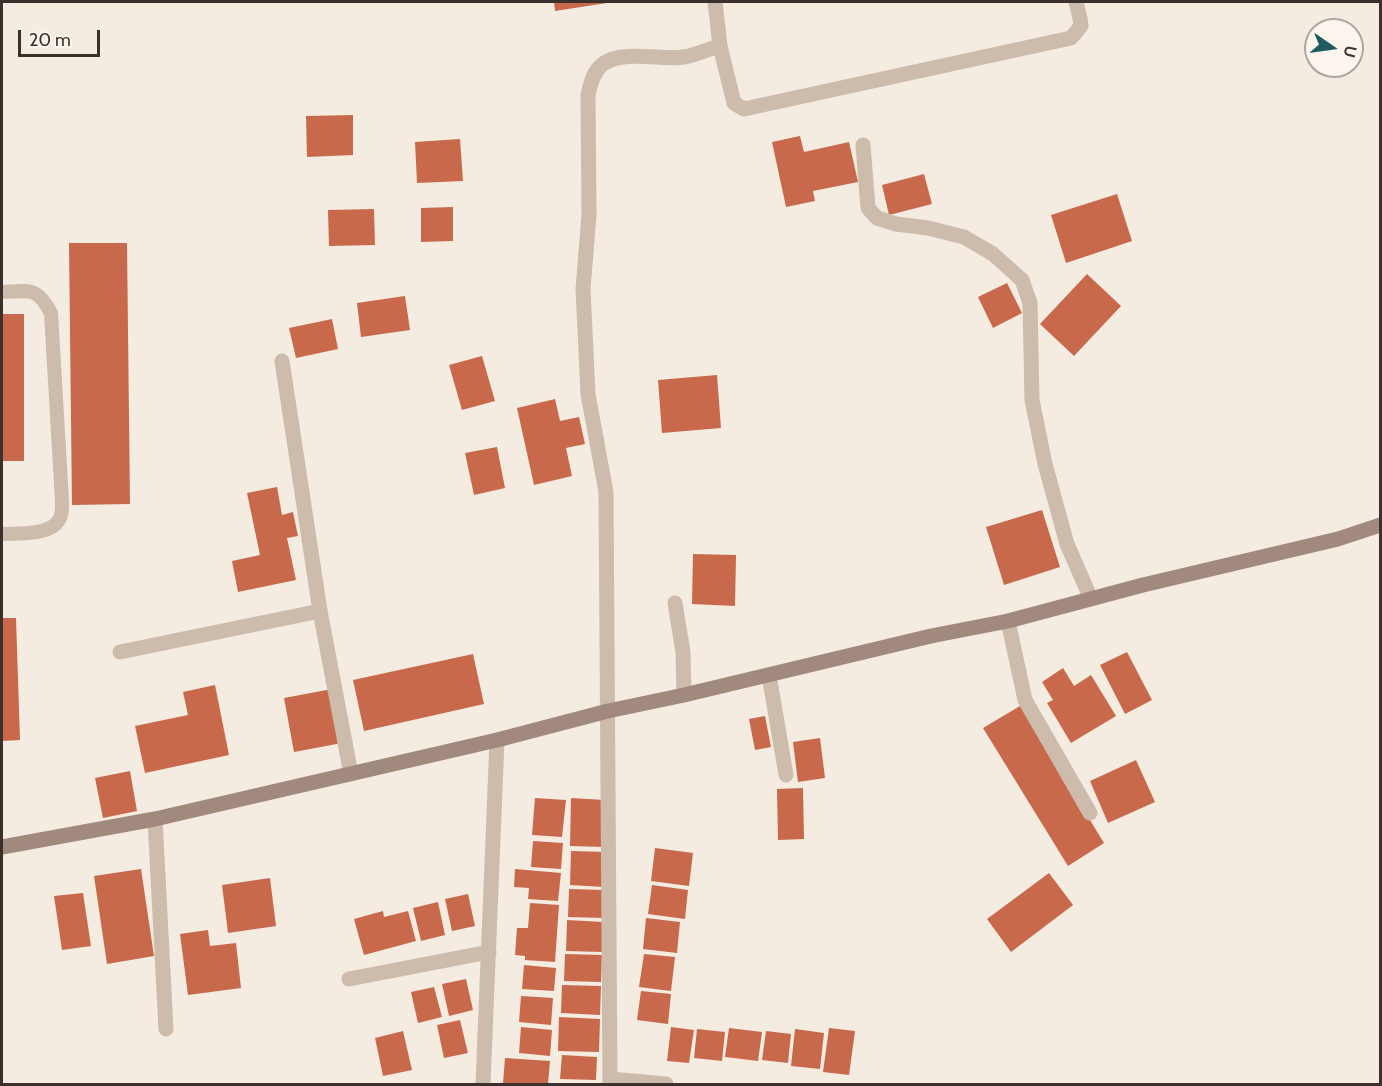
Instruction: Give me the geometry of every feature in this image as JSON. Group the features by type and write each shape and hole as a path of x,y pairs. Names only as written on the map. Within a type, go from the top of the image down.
{"street":[{"path":"715,2 720,46 734,103 744,109 1071,38 1081,27 1076,2"},
{"path":"666,1084 610,1082 606,492 588,394 583,289 589,215 588,95 599,67 609,60 629,56 684,57 720,46"},
{"path":"863,145 868,208 877,218 896,224 928,228 964,237 993,254 1022,280 1030,303 1032,400 1045,464 1067,544 1091,599"},
{"path":"282,361 320,611 351,774"},
{"path":"2,847 155,819 931,636 1008,621 1143,585 1338,539 1380,525"},
{"path":"675,603 683,652 684,695"},
{"path":"120,652 320,611"},
{"path":"1008,621 1025,700 1090,813"},
{"path":"769,675 786,776"},
{"path":"482,1084 497,740"},
{"path":"155,819 166,1029"},
{"path":"349,980 489,952"}],"lane":[{"path":"2,292 34,292 42,297 51,313 62,513 54,527 46,531 2,534"}],"building":[{"path":"554,2 607,2 607,3 555,11"},
{"path":"353,115 353,155 307,157 306,116"},
{"path":"800,136 804,152 849,142 858,182 813,191 815,201 786,207 772,142"},
{"path":"460,139 463,181 417,183 415,142"},
{"path":"924,174 932,204 889,215 882,185"},
{"path":"1117,194 1132,241 1066,263 1051,215"},
{"path":"453,207 453,241 421,242 421,208"},
{"path":"374,209 375,245 329,246 328,210"},
{"path":"69,243 127,243 130,504 72,505"},
{"path":"1087,274 1121,306 1074,356 1040,324"},
{"path":"1007,283 1022,313 993,328 978,297"},
{"path":"405,296 410,330 361,337 357,303"},
{"path":"2,314 24,314 24,461 2,461"},
{"path":"332,319 338,349 296,358 289,328"},
{"path":"482,356 495,401 462,410 449,365"},
{"path":"717,375 721,428 662,433 658,380"},
{"path":"555,399 560,421 579,417 585,444 566,448 572,476 534,485 517,408"},
{"path":"497,447 505,488 474,495 465,453"},
{"path":"277,487 282,515 293,512 298,536 287,538 296,580 238,592 232,561 260,555 247,493"},
{"path":"1042,510 1060,567 1004,585 986,527"},
{"path":"693,554 736,555 735,606 692,604"},
{"path":"2,618 16,618 20,740 2,741"},
{"path":"1127,652 1152,700 1125,714 1100,665"},
{"path":"473,654 484,704 364,731 353,680"},
{"path":"1063,668 1074,686 1091,675 1116,716 1071,743 1047,703 1053,700 1042,682"},
{"path":"215,685 229,755 145,773 135,726 188,715 183,692"},
{"path":"332,689 342,743 294,752 284,698"},
{"path":"1020,706 1104,843 1068,866 983,728"},
{"path":"765,716 771,747 755,750 749,719"},
{"path":"820,738 825,778 798,782 793,742"},
{"path":"1136,760 1155,802 1108,823 1090,781"},
{"path":"130,771 137,811 103,818 95,778"},
{"path":"803,788 804,839 778,840 777,789"},
{"path":"535,798 566,800 562,837 532,835"},
{"path":"571,798 605,800 604,847 570,846"},
{"path":"533,841 563,843 561,869 531,867"},
{"path":"655,848 693,853 689,886 651,881"},
{"path":"571,851 606,852 604,887 570,885"},
{"path":"141,869 154,956 107,964 94,876"},
{"path":"515,869 561,873 558,901 528,899 529,888 514,887"},
{"path":"1049,873 1073,905 1011,952 987,919"},
{"path":"270,878 276,926 228,933 222,885"},
{"path":"652,885 688,890 685,919 648,914"},
{"path":"569,889 604,890 603,918 568,917"},
{"path":"83,893 91,946 62,950 54,896"},
{"path":"468,894 475,926 452,931 445,899"},
{"path":"438,902 445,935 421,941 413,908"},
{"path":"530,903 559,905 555,962 525,960 525,956 515,955 517,928 528,928"},
{"path":"383,911 384,917 408,911 416,941 364,955 354,919"},
{"path":"646,918 680,922 677,953 643,949"},
{"path":"567,920 603,922 602,952 566,951"},
{"path":"208,930 210,946 236,943 241,988 188,995 180,934"},
{"path":"565,954 602,955 601,982 564,981"},
{"path":"644,954 675,957 671,991 639,987"},
{"path":"524,965 556,968 554,991 522,989"},
{"path":"466,979 473,1010 449,1016 442,984"},
{"path":"562,985 601,986 600,1015 561,1013"},
{"path":"434,987 442,1017 418,1023 411,992"},
{"path":"641,991 671,994 668,1024 637,1020"},
{"path":"521,996 553,998 551,1025 519,1022"},
{"path":"559,1017 600,1019 599,1052 558,1051"},
{"path":"460,1020 468,1053 444,1058 437,1025"},
{"path":"521,1027 552,1030 550,1056 519,1053"},
{"path":"671,1027 694,1030 689,1063 667,1061"},
{"path":"729,1028 762,1032 758,1061 725,1057"},
{"path":"829,1028 855,1031 849,1075 823,1072"},
{"path":"697,1029 725,1032 722,1061 694,1058"},
{"path":"795,1029 824,1033 820,1069 791,1066"},
{"path":"403,1031 412,1070 383,1076 375,1038"},
{"path":"766,1031 791,1034 788,1063 762,1060"},
{"path":"562,1055 597,1057 596,1080 560,1079"},
{"path":"505,1058 550,1061 548,1084 503,1083"}]}
